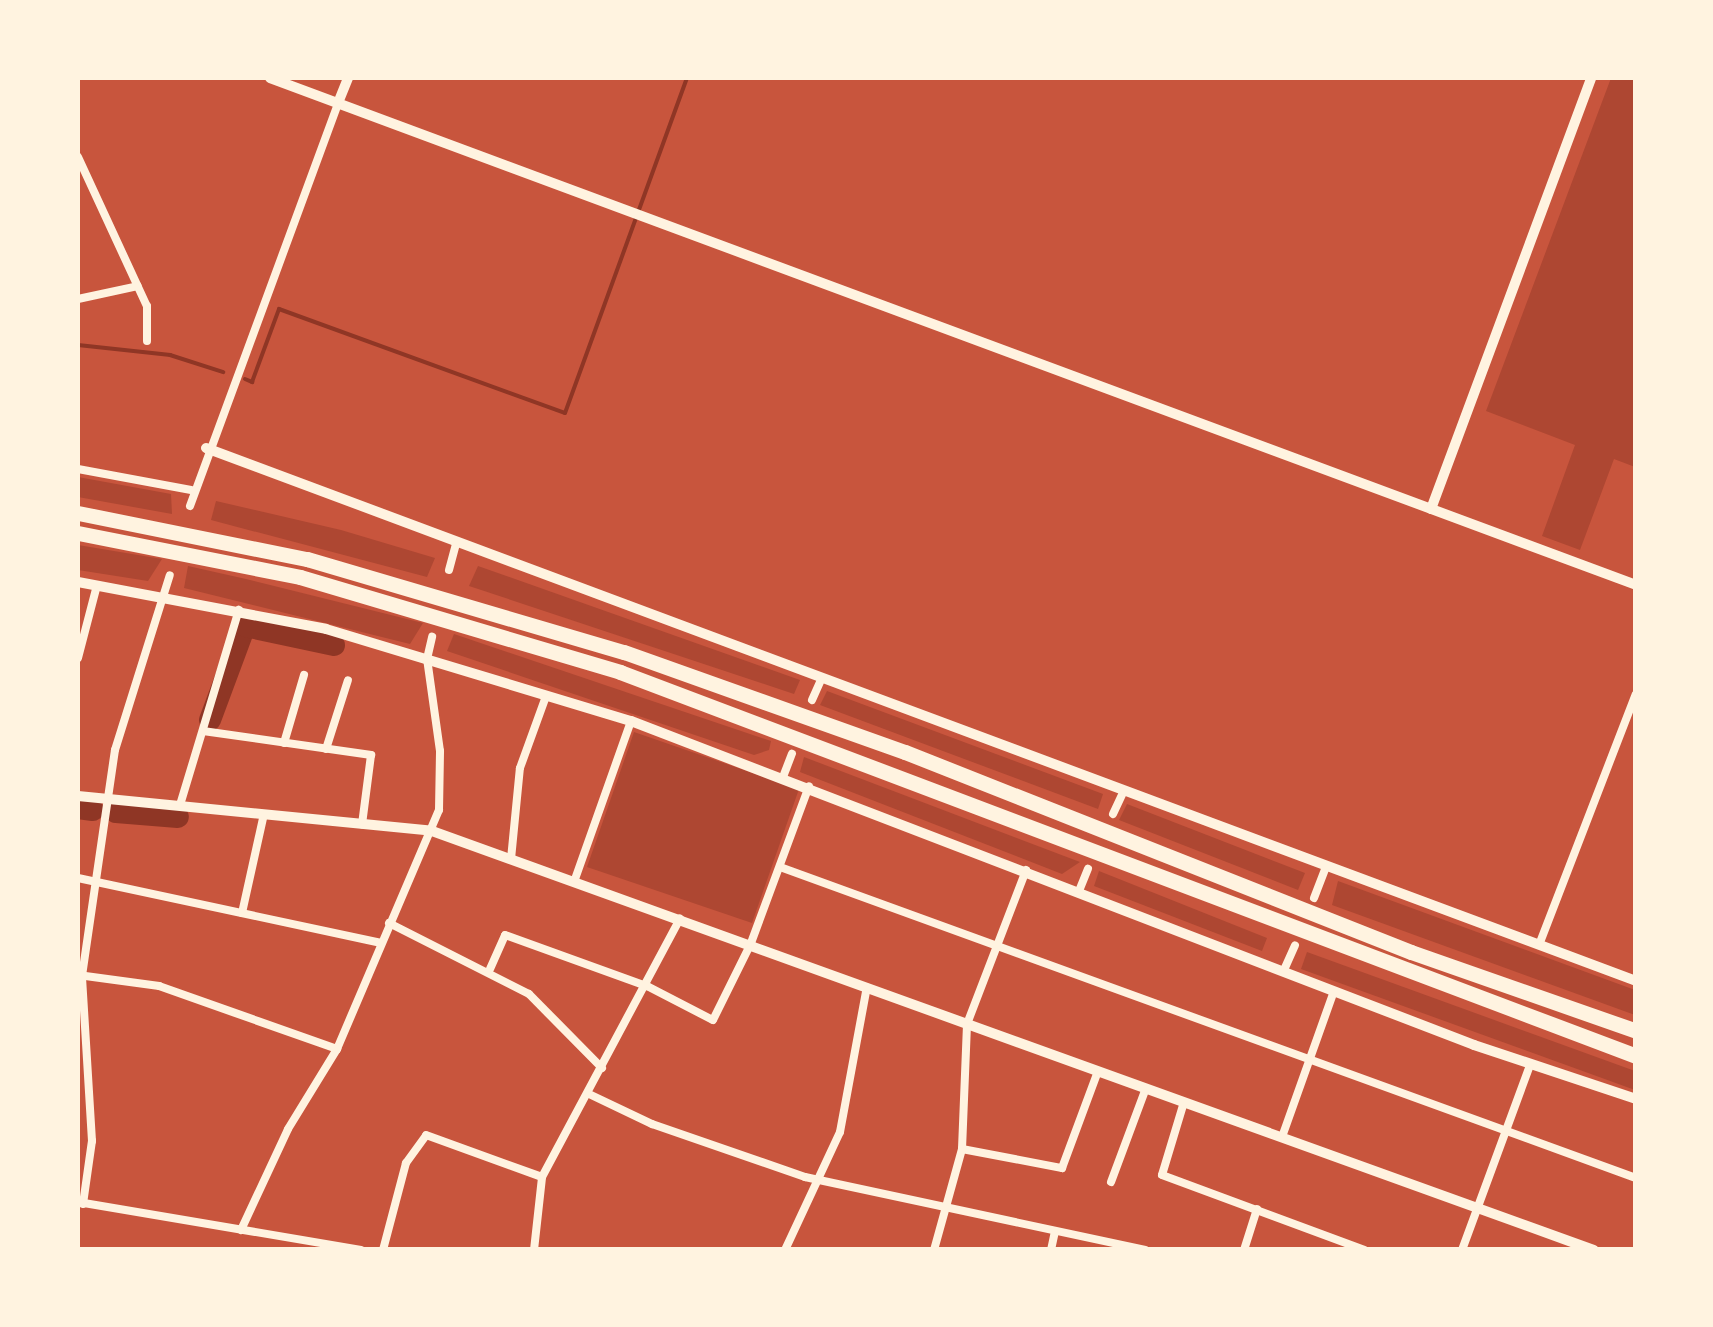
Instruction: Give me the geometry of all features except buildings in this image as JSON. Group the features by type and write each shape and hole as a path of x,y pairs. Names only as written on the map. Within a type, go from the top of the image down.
{"highway":[{"path":"78,513 307,559 624,652 905,752 1427,958 1636,1031"},
{"path":"78,533 300,578 620,672 897,772 1500,1010 1636,1056"}],"street":[{"path":"270,78 1636,585"},
{"path":"190,506 206,448 348,78"},
{"path":"1431,509 1592,78"},
{"path":"78,158 148,306 147,342"},
{"path":"78,299 138,286"},
{"path":"206,448 1636,981"},
{"path":"78,469 192,490"},
{"path":"450,570 456,541"},
{"path":"170,574 106,798 80,975 92,1141 80,1203 362,1250"},
{"path":"78,582 239,610 427,658 632,721 1530,1065 1636,1099"},
{"path":"78,658 97,585"},
{"path":"180,806 239,610"},
{"path":"241,1230 273,1158 336,1048 439,810 440,751 427,658 432,637"},
{"path":"284,742 304,675"},
{"path":"812,700 822,678"},
{"path":"326,749 348,680"},
{"path":"1539,945 1636,694"},
{"path":"511,859 520,768 546,696"},
{"path":"574,882 632,721"},
{"path":"202,730 371,755 362,824"},
{"path":"783,776 792,754"},
{"path":"490,969 505,934 647,986 713,1020 751,942 809,786"},
{"path":"1113,814 1124,790"},
{"path":"78,796 432,831 751,942 866,988 1594,1250"},
{"path":"242,913 264,814"},
{"path":"1314,898 1326,866"},
{"path":"780,867 1636,1178"},
{"path":"934,1250 962,1148 960,1065 967,1024 1026,870"},
{"path":"1079,890 1088,870"},
{"path":"78,878 380,943"},
{"path":"534,1250 542,1177 590,1094 680,919"},
{"path":"389,923 490,969 529,994 602,1068"},
{"path":"1284,970 1294,945"},
{"path":"80,975 158,986 336,1048"},
{"path":"786,1250 840,1132 866,988"},
{"path":"1282,1137 1334,990"},
{"path":"1462,1250 1530,1065"},
{"path":"962,1148 1062,1168 1098,1071"},
{"path":"1111,1182 1146,1088"},
{"path":"590,1094 652,1124 819,1180 945,1211 1145,1250"},
{"path":"1184,1102 1158,1170 1365,1250"},
{"path":"383,1250 406,1163 426,1134 542,1177"},
{"path":"1244,1250 1257,1210"},
{"path":"1050,1250 1054,1231"}],"shaded area":[{"path":"1611,78 1635,78 1635,467 1614,459 1580,550 1542,536 1575,445 1486,411"},
{"path":"78,477 171,494 172,514 78,497"},
{"path":"216,501 341,530 435,558 427,577 211,520"},
{"path":"78,545 162,559 148,581 78,570"},
{"path":"188,566 423,623 410,644 184,588"},
{"path":"478,566 800,680 794,694 469,586"},
{"path":"454,634 771,741 769,750 754,755 447,651"},
{"path":"827,691 1103,794 1098,809 820,705"},
{"path":"634,732 799,789 752,923 587,867"},
{"path":"804,757 1080,862 1062,874 800,772"},
{"path":"1127,804 1305,873 1298,890 1119,820"},
{"path":"1099,871 1267,938 1262,951 1094,886"},
{"path":"1338,881 1635,990 1635,1015 1332,905"},
{"path":"1307,952 1635,1071 1635,1090 1301,969"}],"waterway":[{"path":"245,379 252,382 279,309 565,413 687,78"},
{"path":"78,345 170,355 223,372"},
{"path":"210,720 245,626 334,645"},
{"path":"78,808 93,810"},
{"path":"116,812 178,817"}]}
